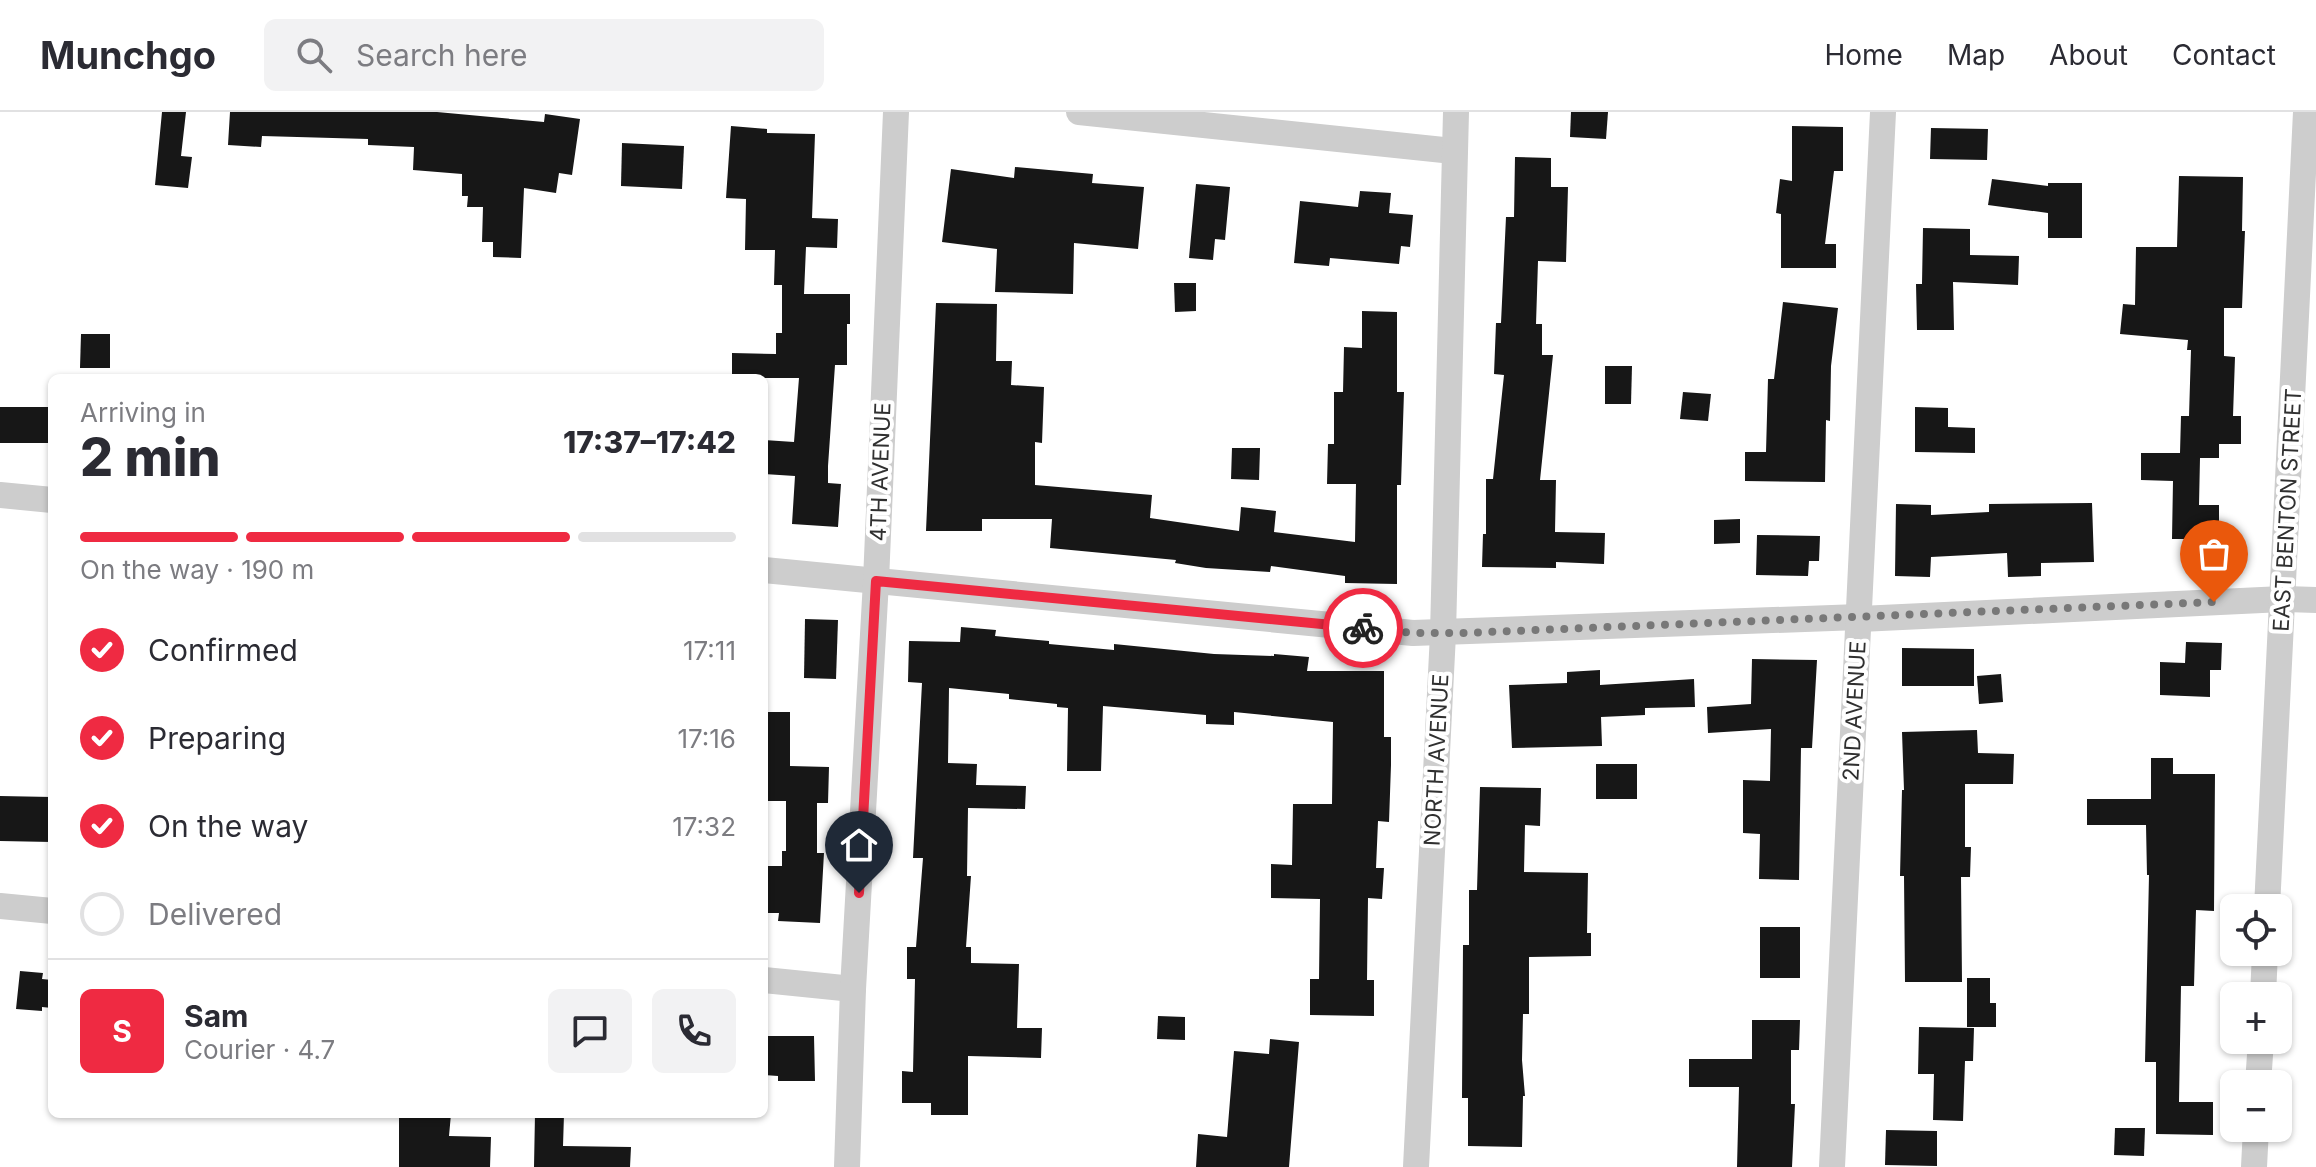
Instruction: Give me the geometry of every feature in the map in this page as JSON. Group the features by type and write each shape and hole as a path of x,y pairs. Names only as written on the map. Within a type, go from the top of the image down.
{"street":[{"name":"4TH AVENUE","path":"847,1167 896,112"},
{"path":"1079,112 1453,151"},
{"name":"NORTH AVENUE","path":"1416,1167 1443,634 1456,112"},
{"name":"2ND AVENUE","path":"1832,1167 1883,112"},
{"name":"EAST BENTON STREET","path":"2268,894 2306,112"},
{"path":"0,495 48,500"},
{"path":"768,570 1443,634 2316,600"},
{"path":"0,906 48,911"},
{"path":"768,980 853,989"},
{"path":"2254,1167 2255,1142"}],"building":[{"path":"162,112 186,112 181,156 192,157 188,188 155,185"},
{"path":"230,112 437,112 544,122 545,114 580,119 572,175 559,173 556,193 524,188 521,258 493,257 493,242 482,242 483,207 467,207 468,196 462,196 462,174 413,170 414,147 368,145 368,139 262,136 261,147 228,145"},
{"path":"1571,112 1608,112 1606,139 1570,137"},
{"path":"731,126 767,129 767,133 815,134 812,218 838,219 837,248 806,247 804,294 850,294 847,365 835,365 828,466 828,483 841,484 838,527 792,524 795,476 768,474 768,440 794,442 799,378 732,374 732,353 776,354 776,333 782,333 782,285 774,285 775,250 745,250 746,199 726,198"},
{"path":"1792,126 1843,127 1843,171 1834,171 1825,244 1836,244 1836,268 1781,268 1781,214 1776,213 1780,179 1792,181"},
{"path":"1931,128 1988,129 1987,160 1930,159"},
{"path":"622,143 684,146 682,189 621,186"},
{"path":"1515,157 1551,158 1551,187 1568,187 1566,262 1538,261 1536,324 1542,324 1542,355 1553,355 1540,480 1556,480 1555,532 1605,533 1604,564 1556,562 1556,568 1482,567 1483,534 1486,534 1486,479 1493,479 1504,375 1494,374 1496,323 1501,323 1506,217 1514,217"},
{"path":"1015,167 1093,174 1092,183 1144,187 1138,249 1074,243 1073,294 995,292 997,249 942,242 951,169 1014,178"},
{"path":"2179,176 2243,177 2242,231 2245,231 2242,308 2224,308 2224,356 2235,357 2233,416 2241,416 2241,444 2219,444 2219,458 2200,458 2199,505 2219,505 2219,528 2226,528 2226,559 2189,558 2189,539 2172,539 2173,481 2141,480 2141,453 2180,453 2181,416 2189,416 2191,350 2187,350 2188,340 2120,334 2123,304 2135,305 2136,247 2177,247"},
{"path":"1992,179 2048,186 2048,183 2082,183 2082,238 2048,238 2048,213 1988,205"},
{"path":"1196,184 1230,187 1225,240 1215,239 1213,260 1189,258"},
{"path":"1360,191 1391,193 1389,213 1413,215 1410,247 1401,246 1399,264 1330,258 1329,266 1294,263 1300,201 1358,207"},
{"path":"1923,228 1970,229 1970,255 2019,256 2018,285 1953,282 1954,330 1917,330 1916,284 1922,284"},
{"path":"1174,283 1196,283 1196,311 1175,312"},
{"path":"1783,302 1838,308 1831,366 1830,421 1826,420 1825,482 1745,481 1745,452 1766,452 1768,379 1774,379"},
{"path":"936,303 997,304 996,361 1012,361 1011,385 1044,387 1042,443 1035,442 1035,485 1152,495 1150,518 1239,531 1241,507 1276,511 1274,532 1355,542 1356,484 1327,484 1328,444 1334,444 1334,392 1343,392 1344,347 1362,348 1362,311 1397,312 1397,392 1404,392 1401,485 1397,485 1397,584 1345,583 1345,576 1271,566 1270,572 1206,568 1175,563 1176,560 1050,548 1052,519 982,519 982,531 926,531"},
{"path":"81,334 110,334 110,368 80,368"},
{"path":"1605,366 1632,366 1631,404 1605,404"},
{"path":"1683,392 1711,394 1708,421 1680,419"},
{"path":"0,407 48,407 48,443 0,443"},
{"path":"1915,407 1948,408 1948,427 1975,428 1975,453 1915,452"},
{"path":"1232,448 1260,448 1259,480 1231,479"},
{"path":"2092,503 2094,562 2041,563 2041,576 2008,577 2007,553 1931,557 1930,577 1895,576 1896,504 1931,505 1931,515 1989,512 1989,504"},
{"path":"1740,519 1740,543 1714,544 1714,520"},
{"path":"1757,535 1820,536 1819,561 1809,561 1808,576 1756,575"},
{"path":"805,619 838,620 836,679 804,678"},
{"path":"961,627 996,630 995,636 1114,650 1114,644 1214,654 1309,657 1307,671 1384,671 1384,737 1391,737 1391,765 1389,822 1378,821 1376,868 1384,868 1382,899 1368,898 1367,980 1374,980 1374,1016 1310,1015 1310,979 1319,979 1320,899 1271,898 1271,864 1292,865 1293,804 1332,804 1333,722 1234,712 1234,725 1206,724 1206,715 1103,706 1101,771 1067,771 1068,708 1009,699 1009,694 949,688 948,763 977,764 976,785 1026,786 1025,809 968,808 967,876 971,876 966,947 971,947 971,963 1019,964 1017,1028 1042,1028 1041,1058 968,1056 968,1115 931,1115 931,1103 902,1103 902,1071 913,1072 915,979 907,979 907,947 916,947 923,858 913,858 922,683 908,682 909,641 960,642"},
{"path":"2186,642 2222,643 2221,670 2210,670 2210,697 2160,695 2160,662 2185,663"},
{"path":"1902,648 1974,649 1974,686 1902,686"},
{"path":"1752,659 1817,660 1812,748 1801,748 1799,880 1759,879 1760,834 1743,833 1743,780 1770,781 1771,729 1708,733 1707,707 1751,704"},
{"path":"1600,670 1600,685 1694,679 1695,707 1645,708 1645,715 1601,717 1602,746 1512,748 1509,685 1567,683 1567,672"},
{"path":"2001,674 2003,702 1979,704 1977,676"},
{"path":"768,712 790,712 790,766 829,767 828,803 817,803 817,853 824,853 820,923 778,921 779,913 768,913 768,866 782,866 782,851 786,851 786,801 768,801"},
{"path":"1977,730 1978,753 2014,754 2013,784 1965,784 1965,847 1971,847 1970,877 1961,877 1962,982 1905,982 1904,876 1900,876 1904,790 1902,732"},
{"path":"2151,758 2173,758 2173,774 2215,774 2214,911 2196,910 2194,986 2181,986 2179,1102 2213,1102 2213,1135 2156,1134 2156,1062 2145,1062 2149,875 2146,825 2087,825 2087,799 2151,799"},
{"path":"1596,764 1637,764 1637,799 1596,799"},
{"path":"1480,787 1541,788 1540,826 1525,825 1524,872 1588,873 1587,933 1591,933 1591,956 1529,957 1529,1014 1523,1014 1525,1096 1522,1147 1468,1146 1468,1098 1462,1098 1463,945 1469,945 1469,890 1477,890"},
{"path":"0,796 48,797 48,842 0,841"},
{"path":"1760,927 1800,927 1800,978 1760,978"},
{"path":"20,971 43,973 42,979 48,980 48,1008 42,1007 42,1011 16,1009"},
{"path":"1967,978 1990,978 1990,1003 1996,1003 1996,1027 1967,1027"},
{"path":"1158,1016 1185,1017 1185,1040 1157,1039"},
{"path":"1752,1020 1800,1020 1799,1050 1791,1050 1791,1104 1795,1104 1792,1167 1737,1167 1739,1087 1689,1087 1689,1059 1752,1059"},
{"path":"1919,1027 1974,1028 1973,1061 1965,1061 1963,1121 1933,1120 1934,1074 1918,1074"},
{"path":"768,1036 814,1036 815,1081 778,1081 778,1076 768,1075"},
{"path":"1270,1039 1299,1042 1289,1167 1196,1167 1198,1134 1227,1137 1234,1051 1269,1054"},
{"path":"399,1118 451,1118 449,1136 491,1137 490,1167 399,1167"},
{"path":"535,1118 564,1118 563,1146 631,1147 630,1167 534,1167"},
{"path":"2115,1128 2145,1128 2144,1156 2114,1155"},
{"path":"1886,1130 1937,1131 1937,1166 1885,1165"}],"way so far":[{"path":"1363,628 1413,633 1465,633 2214,602"}],"route":[{"path":"859,893 876,581 1363,628"}]}
